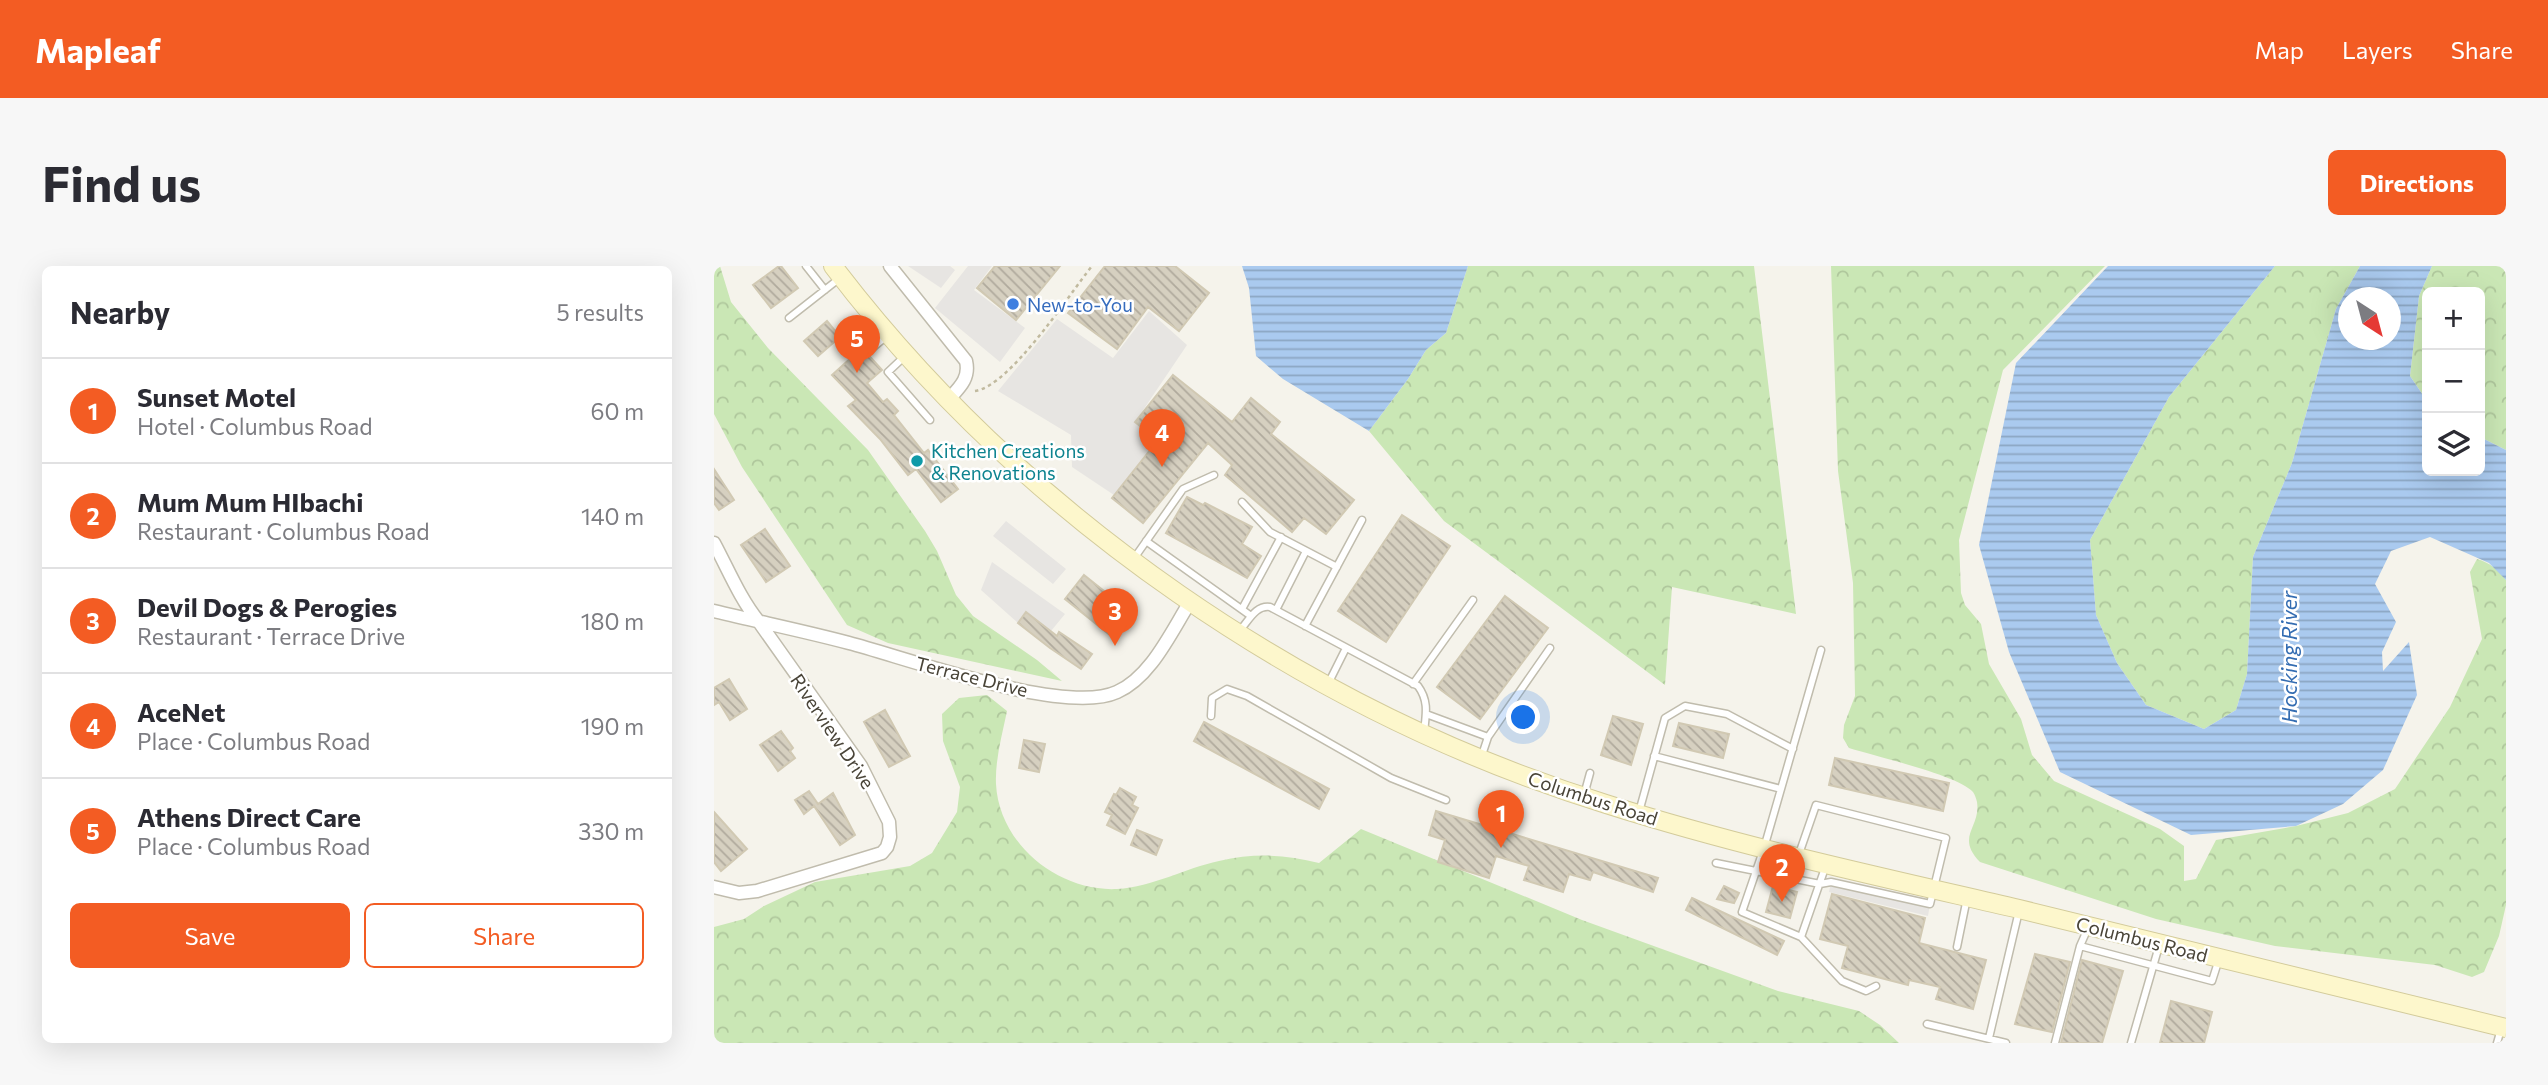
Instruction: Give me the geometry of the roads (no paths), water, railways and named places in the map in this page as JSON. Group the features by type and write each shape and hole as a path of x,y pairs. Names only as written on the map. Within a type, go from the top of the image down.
{"main road":[{"name":"Columbus Road","path":"837,272 954,404 1005,455 1062,505 1190,602 1238,633 1328,685 1424,734 1584,797 1638,814 1765,848 2219,958 2502,1033"}],"street":[{"path":"890,266 966,361 968,369 954,404"},
{"name":"Riverview Drive","path":"714,543 746,606 861,766 889,822 890,837 882,853 757,891 739,893 718,888"},
{"name":"Terrace Drive","path":"714,611 849,643 981,681 1041,694 1082,699 1104,697 1120,691 1134,680 1160,649 1190,602"}],"lane":[{"path":"806,266 825,290"},
{"path":"789,318 825,290 837,272"},
{"path":"870,350 890,334"},
{"path":"907,354 888,372 930,420"},
{"path":"1133,560 1183,489 1214,475"},
{"path":"1242,502 1270,532 1337,567"},
{"path":"1305,626 1362,520"},
{"path":"1242,609 1281,537"},
{"path":"1146,541 1251,616"},
{"path":"1276,610 1306,551"},
{"path":"1413,684 1472,600"},
{"path":"1238,633 1251,616 1264,606 1413,684 1425,695 1424,734"},
{"path":"1328,685 1346,648"},
{"path":"1480,758 1488,737 1550,648"},
{"path":"1821,650 1765,848 1742,912 1801,937 1842,981 1866,991 1876,986"},
{"path":"1211,716 1212,698 1227,689 1247,696 1391,778 1446,800"},
{"path":"1638,814 1665,718 1685,706 1727,714 1793,749"},
{"path":"1426,714 1488,737"},
{"path":"1654,756 1781,789"},
{"path":"1584,797 1590,773"},
{"path":"1716,863 1820,884 1831,882 1930,904 1946,838 1816,805 1798,856"},
{"path":"1801,937 1827,863"},
{"path":"1956,947 1967,898"},
{"path":"1989,1038 2019,909"},
{"path":"2055,1043 2080,946 2088,926"},
{"path":"2131,1043 2159,944"},
{"path":"2080,946 2212,981 2219,958"},
{"path":"1927,1024 2006,1043"}],"water":[{"path":"1242,266 1468,266 1446,333 1426,350 1369,431 1283,379 1256,356 1249,288"},
{"name":"Hocking River","path":"2108,266 2275,266 2169,397 2090,540 2096,615 2117,663 2146,705 2204,729 2236,710 2247,674 2253,557 2292,463 2338,305 2338,350 2401,350 2401,287 2348,287 2360,266 2432,266 2419,296 2410,376 2422,394 2422,476 2485,476 2485,440 2506,450 2506,580 2489,563 2430,537 2391,551 2375,584 2396,622 2382,652 2383,671 2409,642 2417,695 2383,770 2343,804 2296,826 2191,835 2060,772 2009,652 1979,545 2016,363"}],"place":[{"name":"New-to-You","path":"1013,304"},
{"name":"Athens Direct Care","path":"857,373"},
{"name":"Kitchen Creations & Renovations","path":"917,461"},
{"name":"AceNet","path":"1162,467"},
{"name":"Devil Dogs & Perogies","path":"1115,646"},
{"name":"Sunset Motel","path":"1501,848"},
{"name":"Mum Mum HIbachi","path":"1782,902"}]}
